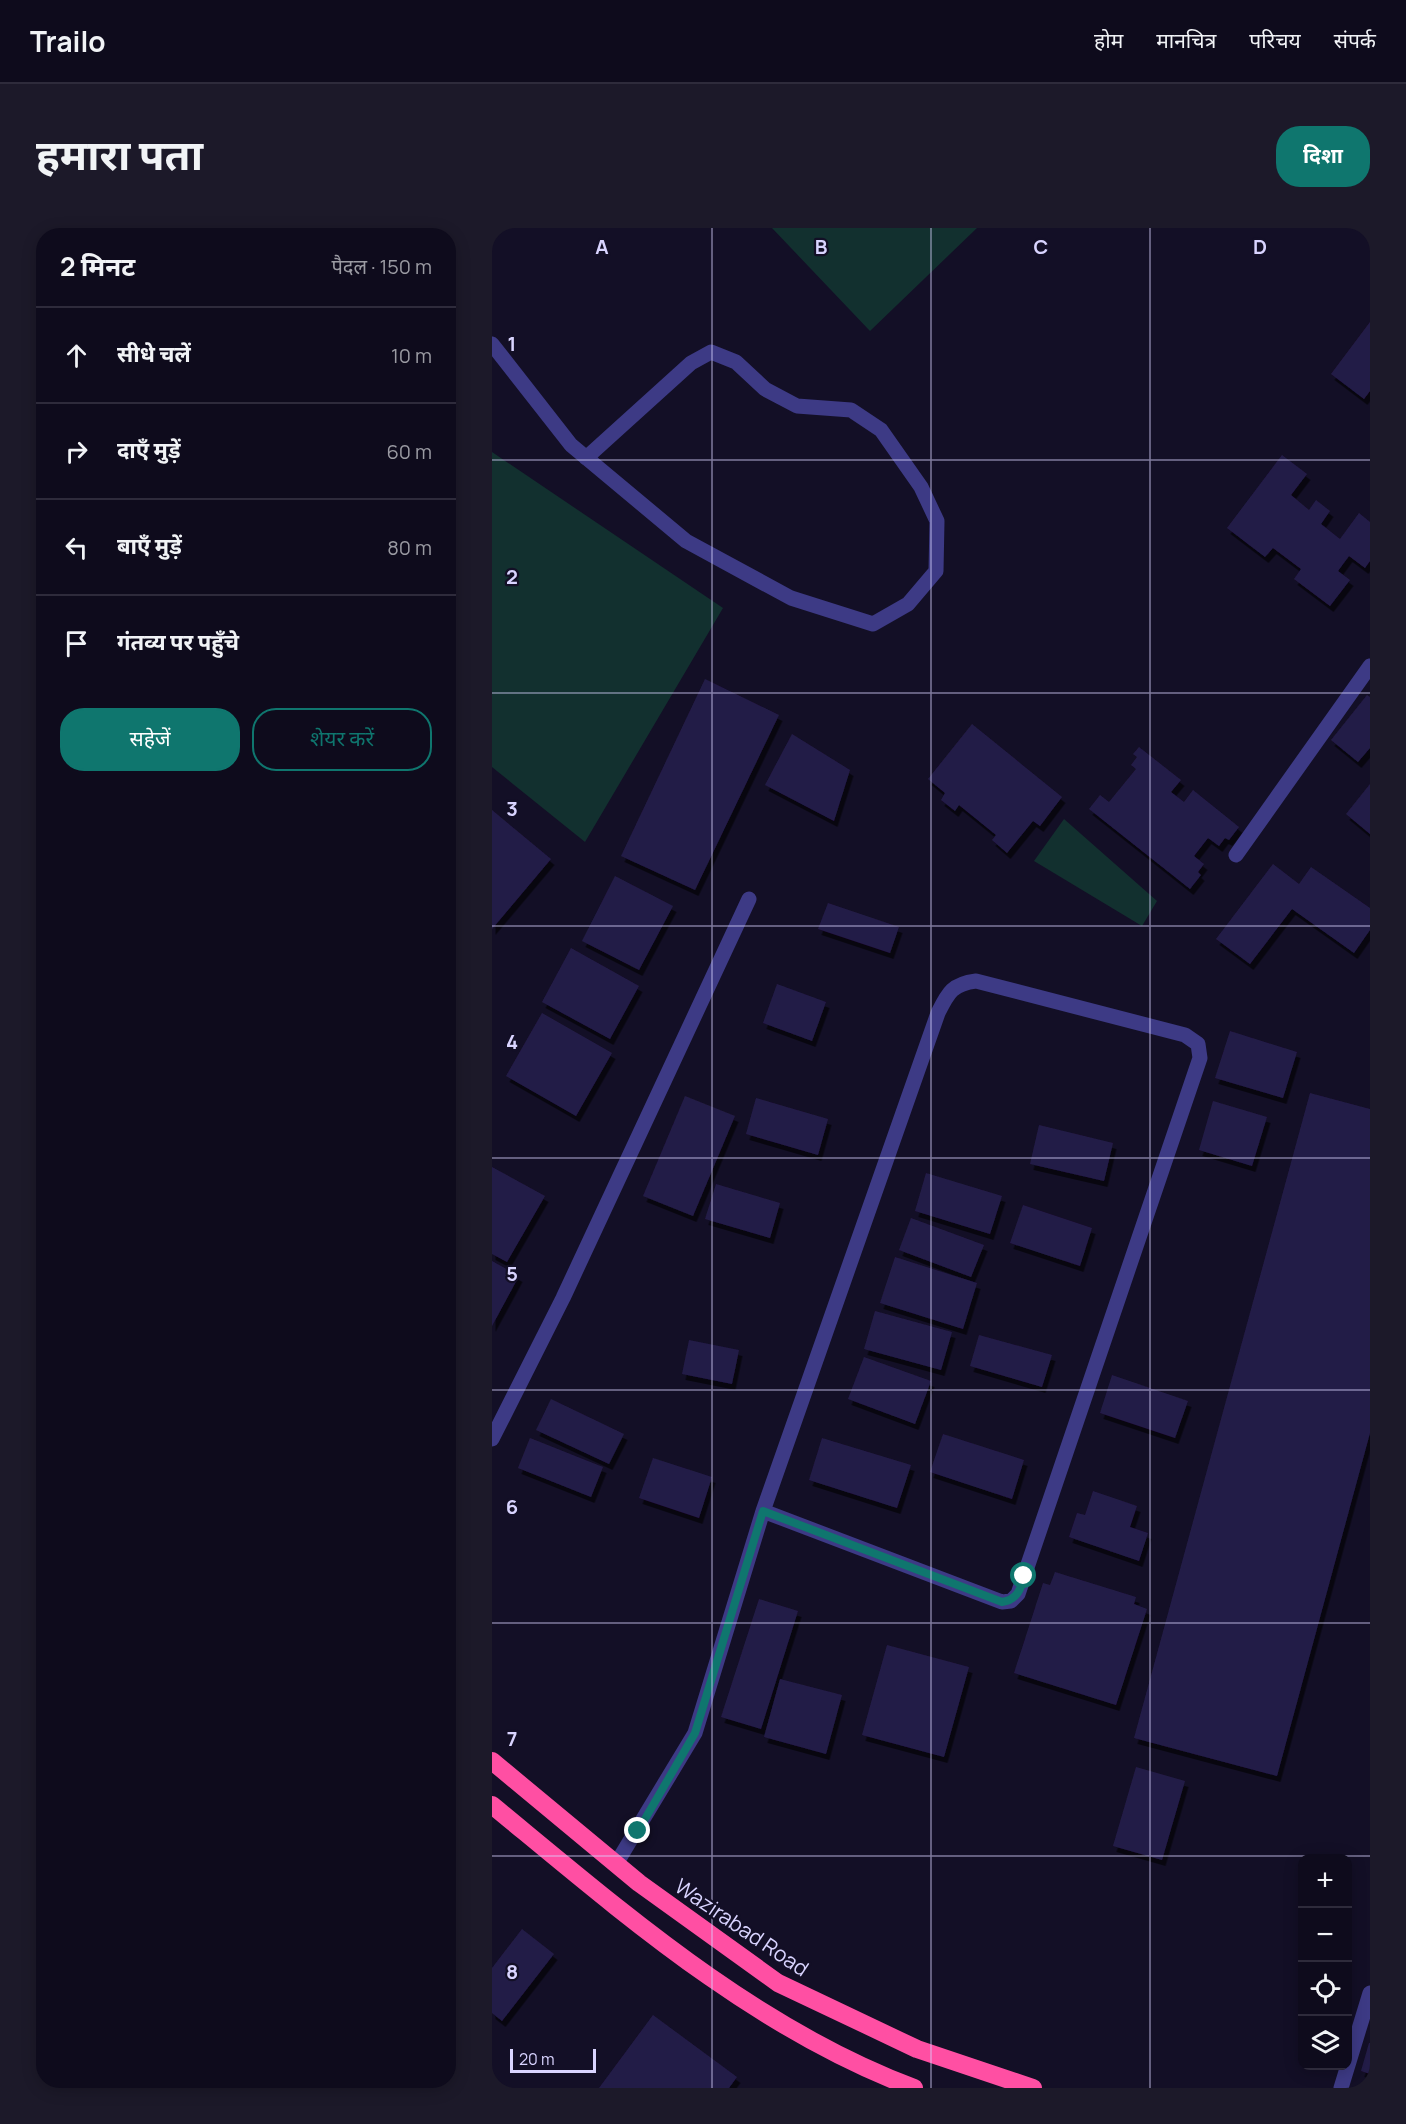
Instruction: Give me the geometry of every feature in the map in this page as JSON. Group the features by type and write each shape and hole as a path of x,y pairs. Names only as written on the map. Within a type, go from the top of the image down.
{"highway":[{"name":"Wazirabad Road","path":"492,1761 616,1864 778,1983 917,2049 1033,2088"},
{"path":"492,1805 626,1916 761,2012 887,2078 914,2088"}],"lane":[{"path":"492,344 571,445 586,458 686,541 801,602 873,624 908,604 936,571 937,521 921,487 881,430 851,410 797,406 765,389 736,362 711,352 691,363 586,458"},
{"path":"1236,855 1370,666"},
{"path":"492,1439 563,1298 749,899"},
{"path":"616,1864 695,1733 763,1511 938,1013 947,996 960,983 976,981 1185,1035 1198,1044 1200,1058 1018,1594 1011,1601 1002,1602 763,1511"},
{"path":"1341,2088 1370,1993"}],"green space":[{"path":"772,228 977,228 870,331"},
{"path":"492,452 723,608 585,842 492,767"},
{"path":"1064,819 1157,901 1142,926 1034,861"}],"building":[{"path":"1370,322 1370,391 1364,399 1331,374"},
{"path":"1282,455 1307,474 1291,495 1309,510 1316,500 1330,511 1321,524 1340,539 1359,513 1370,522 1370,561 1365,568 1349,556 1338,571 1350,580 1330,606 1294,579 1301,569 1273,548 1265,557 1227,528"},
{"path":"705,679 779,715 695,890 621,856"},
{"path":"1367,695 1370,697 1370,748 1358,762 1331,740"},
{"path":"972,724 1062,797 1040,826 1033,821 1007,853 992,840 996,835 959,805 955,811 941,800 945,793 928,779"},
{"path":"792,734 850,770 834,821 765,785"},
{"path":"1139,747 1181,780 1171,792 1184,802 1193,790 1239,827 1229,840 1225,838 1219,846 1208,838 1194,856 1204,864 1198,872 1201,875 1190,889 1089,809 1100,795 1109,802 1136,769 1131,765 1137,757 1133,754"},
{"path":"1370,784 1370,834 1346,814"},
{"path":"492,810 551,859 492,929"},
{"path":"1273,864 1299,884 1311,867 1370,908 1370,930 1354,953 1292,909 1250,964 1216,939"},
{"path":"615,876 673,906 639,970 582,941"},
{"path":"828,903 899,927 890,953 818,929"},
{"path":"571,948 639,986 610,1039 542,1002"},
{"path":"777,984 826,1002 812,1041 763,1023"},
{"path":"542,1013 612,1053 576,1116 506,1076"},
{"path":"1230,1031 1297,1052 1283,1098 1215,1078"},
{"path":"1310,1093 1370,1109 1370,1433 1277,1776 1134,1738"},
{"path":"685,1096 735,1116 693,1216 643,1196"},
{"path":"756,1098 828,1119 818,1155 746,1134"},
{"path":"1213,1101 1267,1117 1252,1166 1199,1150"},
{"path":"1039,1125 1113,1143 1104,1181 1030,1164"},
{"path":"492,1167 545,1196 507,1262 492,1254"},
{"path":"926,1173 1002,1196 990,1234 915,1211"},
{"path":"716,1184 780,1203 770,1238 705,1219"},
{"path":"1023,1205 1092,1228 1080,1266 1010,1243"},
{"path":"911,1218 984,1245 971,1277 899,1250"},
{"path":"895,1257 977,1283 963,1329 880,1303"},
{"path":"492,1261 519,1276 492,1326"},
{"path":"875,1311 952,1332 941,1370 864,1349"},
{"path":"979,1335 1052,1355 1042,1387 970,1366"},
{"path":"689,1340 739,1350 732,1384 682,1374"},
{"path":"864,1357 931,1381 915,1424 848,1399"},
{"path":"1112,1375 1188,1401 1175,1438 1100,1413"},
{"path":"551,1399 624,1434 609,1464 536,1430"},
{"path":"943,1434 1024,1460 1012,1499 930,1472"},
{"path":"530,1438 603,1467 591,1497 518,1468"},
{"path":"822,1438 911,1465 897,1508 809,1480"},
{"path":"653,1458 712,1477 699,1518 639,1498"},
{"path":"1093,1491 1137,1506 1130,1527 1148,1533 1139,1561 1069,1537 1077,1513 1085,1515"},
{"path":"1055,1572 1136,1597 1134,1604 1147,1609 1116,1705 1014,1673 1043,1583 1050,1585"},
{"path":"759,1599 798,1611 761,1729 721,1717"},
{"path":"887,1645 969,1667 944,1757 862,1735"},
{"path":"780,1679 842,1695 826,1754 764,1737"},
{"path":"1136,1767 1185,1781 1162,1860 1113,1846"},
{"path":"522,1929 554,1954 502,2021 492,2013 492,1968"},
{"path":"653,2015 737,2077 729,2088 599,2088"},
{"path":"1370,2043 1370,2074 1361,2071"}],"route":[{"path":"638,1831 695,1733 763,1511 1002,1602 1011,1601 1018,1594 1024,1576"}]}
